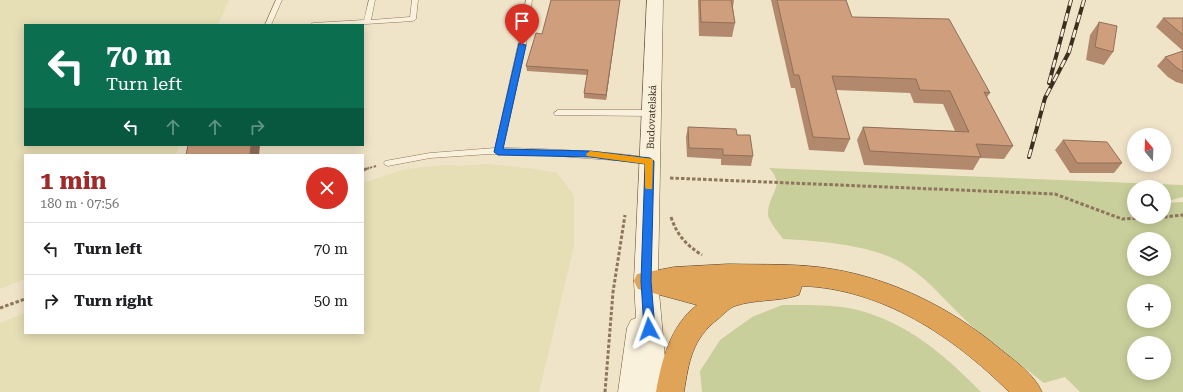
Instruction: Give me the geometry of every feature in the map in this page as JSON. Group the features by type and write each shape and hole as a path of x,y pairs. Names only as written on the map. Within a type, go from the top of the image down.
{"highway":[{"path":"646,281 696,274 783,276 832,279 866,287 902,299 935,316 966,336 994,359 1028,392"},
{"path":"646,281 678,292 700,296 730,296 786,288 840,293 869,300 903,313 954,342 980,363 1009,392"},
{"path":"670,392 677,354 687,332 709,308 730,296"}],"street":[{"name":"Budovatelská","path":"632,392 658,167 651,113 655,0"},
{"name":"Budovatelská","path":"646,281 654,392"}],"lane":[{"path":"268,24 278,0"},
{"path":"367,22 372,0"},
{"path":"331,24 413,19 415,0"},
{"path":"498,152 522,45 529,0"},
{"path":"558,113 651,113"},
{"path":"388,163 436,155 498,152 590,154 658,167"}],"path":[{"path":"658,167 667,178 668,185"},
{"path":"667,178 1055,194 1122,219 1127,219"},
{"path":"605,392 613,292 626,210"},
{"path":"670,215 673,227 686,246 709,257"},
{"path":"1171,216 1183,215"},
{"path":"0,308 24,299"}],"shaded area":[{"path":"0,0 229,0 218,24 24,24 24,146 179,146 176,154 24,154 24,279 0,289"},
{"path":"487,164 536,169 557,173 574,195 574,246 539,392 0,392 0,323 24,313 24,334 364,334 364,183 405,169 447,165 460,166"}],"green space":[{"path":"769,168 1127,183 1127,224 1171,224 1171,203 1183,202 1183,392 1080,392 1065,377 1044,383 972,326 925,279 907,266 880,253 847,245 783,239 772,224 768,215 768,208 775,191 776,180"},
{"path":"1171,185 1183,185 1183,197 1171,200"},
{"path":"782,305 820,305 849,308 876,316 910,332 925,342 940,353 981,392 702,392 700,371 720,340 752,317"}],"building":[{"path":"551,0 620,0 606,95 584,93 588,70 526,66 536,33 542,34"},
{"path":"700,0 731,0 735,23 701,22"},
{"path":"777,0 846,0 852,17 949,19 990,93 984,92 1013,146 976,144 981,157 870,151 863,127 969,132 950,91 920,90 916,79 832,76 850,139 813,137 799,75 794,75"},
{"path":"1163,18 1183,18 1183,35"},
{"path":"1099,22 1117,26 1113,52 1095,47"},
{"path":"1183,51 1183,72 1165,57"},
{"path":"688,127 736,129 737,135 750,135 753,156 723,155 723,149 689,148"},
{"path":"1063,140 1107,142 1122,163 1077,163"},
{"path":"188,146 251,146 250,154 186,154"}],"railway":[{"path":"1049,83 1071,0"},
{"path":"1029,157 1045,98 1069,52 1084,0"}],"slow traffic":[{"path":"590,154 650,161 649,187"}],"route":[{"path":"522,45 498,152 590,154 650,161 646,281 649,329"}]}
